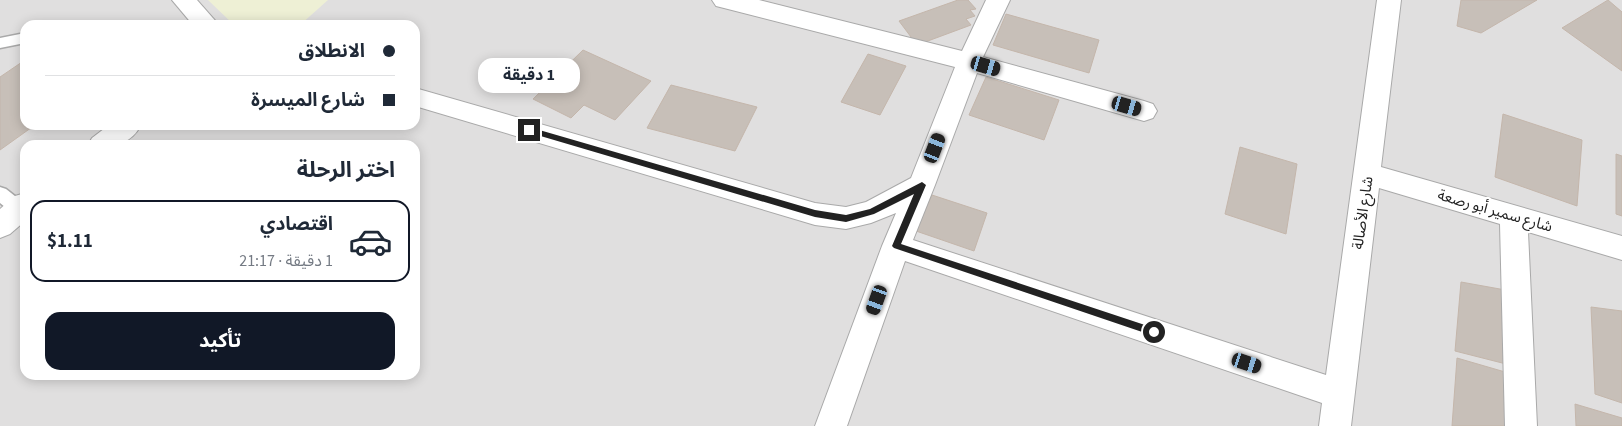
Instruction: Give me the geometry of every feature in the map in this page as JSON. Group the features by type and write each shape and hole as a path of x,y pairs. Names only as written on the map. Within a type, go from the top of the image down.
{"street":[{"path":"184,0 202,20"},
{"path":"724,0 816,11 968,61 1144,111"},
{"path":"831,426 896,246 922,185 968,61 998,0"},
{"name":"شارع الأصالة","path":"1334,426 1389,0"},
{"path":"420,97 815,214 846,218 871,212 899,199 922,185"},
{"path":"108,140 121,130"},
{"name":"شارع سمير أبو رصعة","path":"1368,174 1622,248"},
{"path":"1514,217 1521,426"},
{"path":"896,246 1339,394"}],"lane":[{"path":"0,43 20,39"}],"shaded area":[{"path":"0,0 1622,0 1622,426 0,426"}],"green space":[{"path":"208,0 328,0 306,20 229,20"}],"building":[{"path":"958,0 968,0 976,9 970,10 975,16 966,19 971,25 917,45 899,21"},
{"path":"1461,0 1537,0 1481,33 1457,26"},
{"path":"1608,0 1622,12 1622,71 1562,28"},
{"path":"1006,14 1099,40 1089,73 993,45"},
{"path":"583,50 651,81 615,120 584,105 571,118 533,99"},
{"path":"868,54 906,66 880,115 841,102"},
{"path":"20,63 20,130 28,130 0,150 0,77"},
{"path":"986,77 1059,100 1044,140 969,115"},
{"path":"671,85 757,107 735,151 647,128"},
{"path":"1503,114 1582,140 1577,206 1495,177"},
{"path":"1240,147 1297,164 1286,234 1225,214"},
{"path":"1616,154 1622,156 1622,216 1616,214"},
{"path":"932,195 987,213 974,251 916,231"},
{"path":"1461,282 1511,291 1514,366 1455,351"},
{"path":"1591,307 1622,311 1622,403 1595,394"},
{"path":"1457,358 1512,374 1515,426 1452,426"},
{"path":"1575,404 1622,418 1622,426 1576,426"}],"route":[{"path":"529,130 815,214 846,218 871,212 899,199 922,185 896,246 1154,332"}]}
